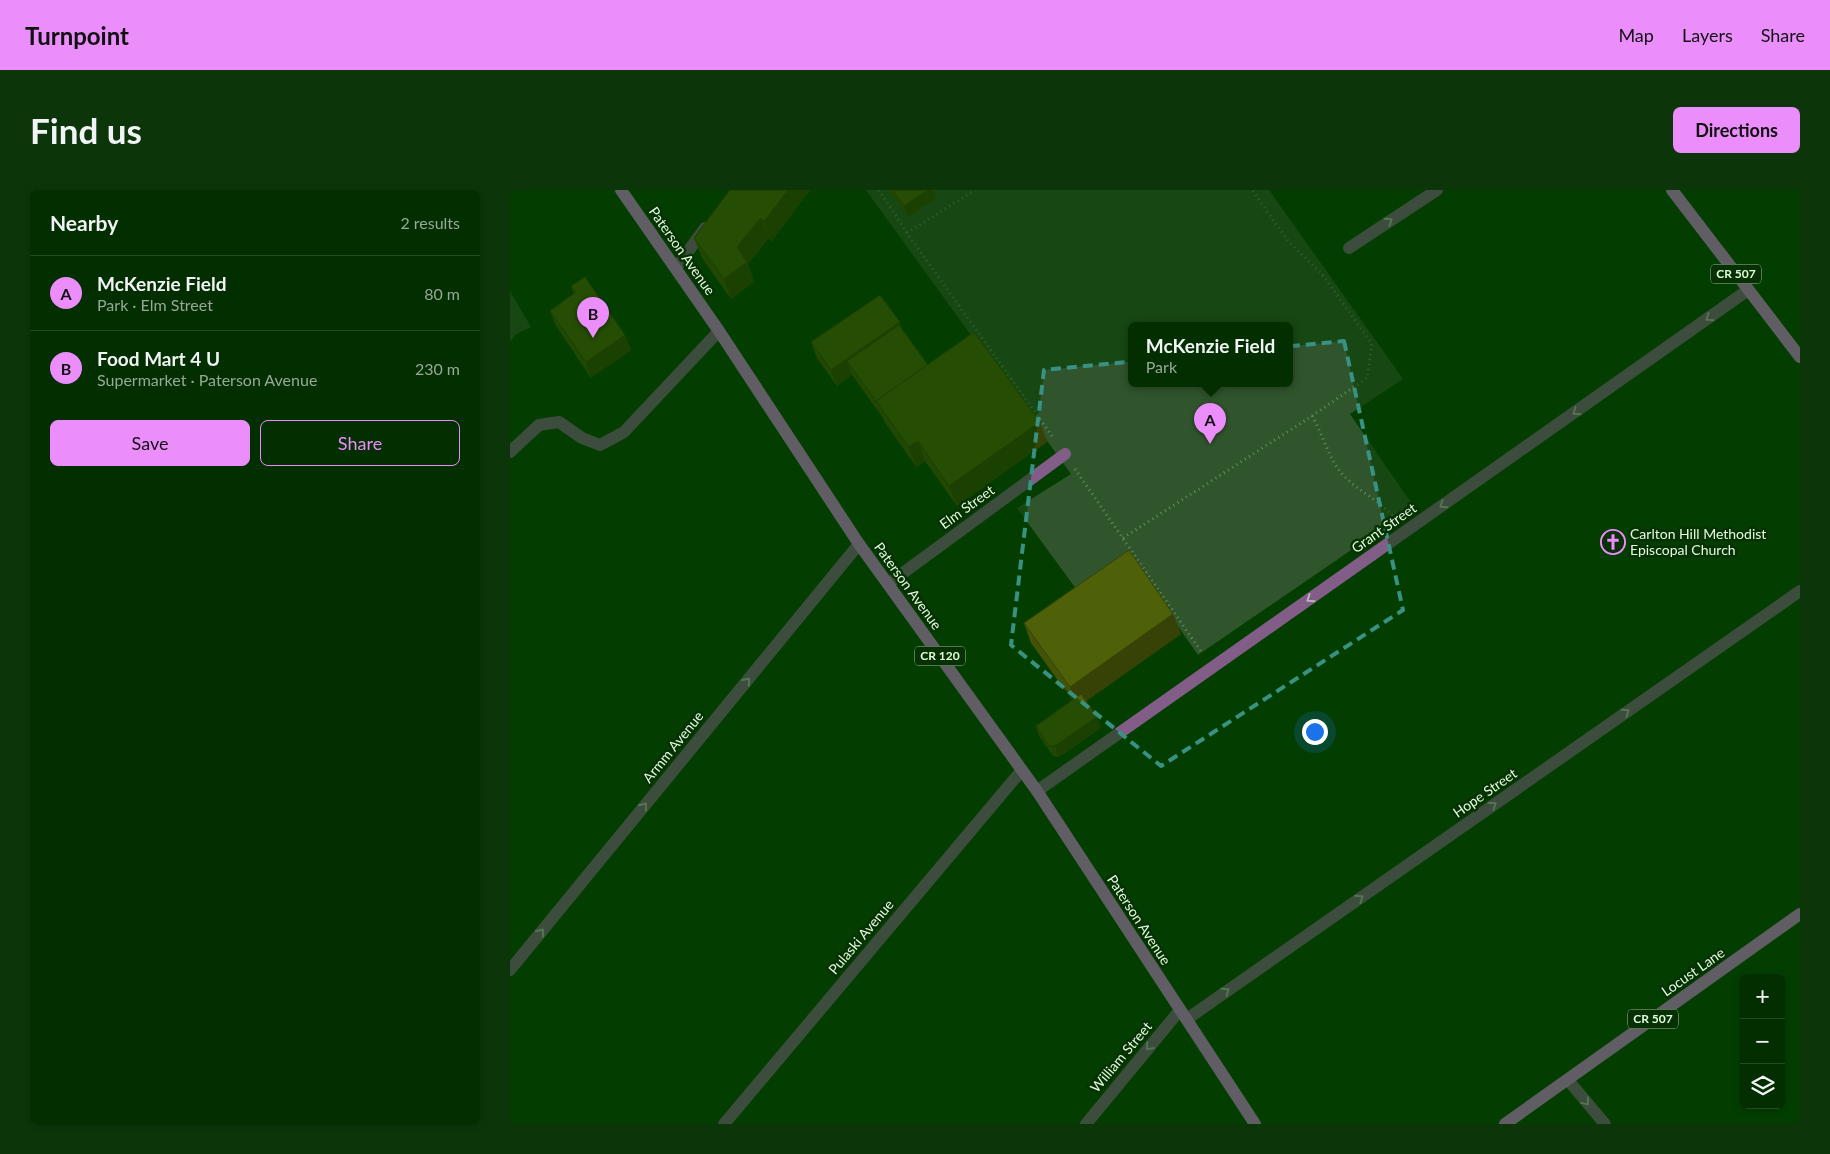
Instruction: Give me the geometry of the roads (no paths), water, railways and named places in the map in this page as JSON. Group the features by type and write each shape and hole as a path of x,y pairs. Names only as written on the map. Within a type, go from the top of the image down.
{"main road":[{"name":"Paterson Avenue","path":"621,190 719,330 859,544 1037,791 1255,1124"},
{"name":"CR 507","path":"1672,190 1800,357"},
{"name":"Locust Lane","path":"1505,1124 1799,916"}],"street":[{"path":"1349,248 1437,190"},
{"path":"676,268 715,214"},
{"name":"Grant Street","path":"1037,791 1748,290"},
{"path":"510,452 540,425 559,422 582,438 600,445 624,432 719,330"},
{"name":"Elm Street","path":"888,584 1065,454"},
{"name":"Armm Avenue","path":"510,970 859,544"},
{"name":"Hope Street","path":"1183,1014 1800,591"},
{"name":"Pulaski Avenue","path":"724,1124 1022,770"},
{"name":"William Street","path":"1086,1124 1183,1014"},
{"path":"1568,1080 1605,1124"}],"place":[{"name":"Food Mart 4 U","path":"593,338"},
{"name":"McKenzie Field","path":"1210,444"},
{"name":"Carlton Hill Methodist Episcopal Church","path":"1613,542"}]}
